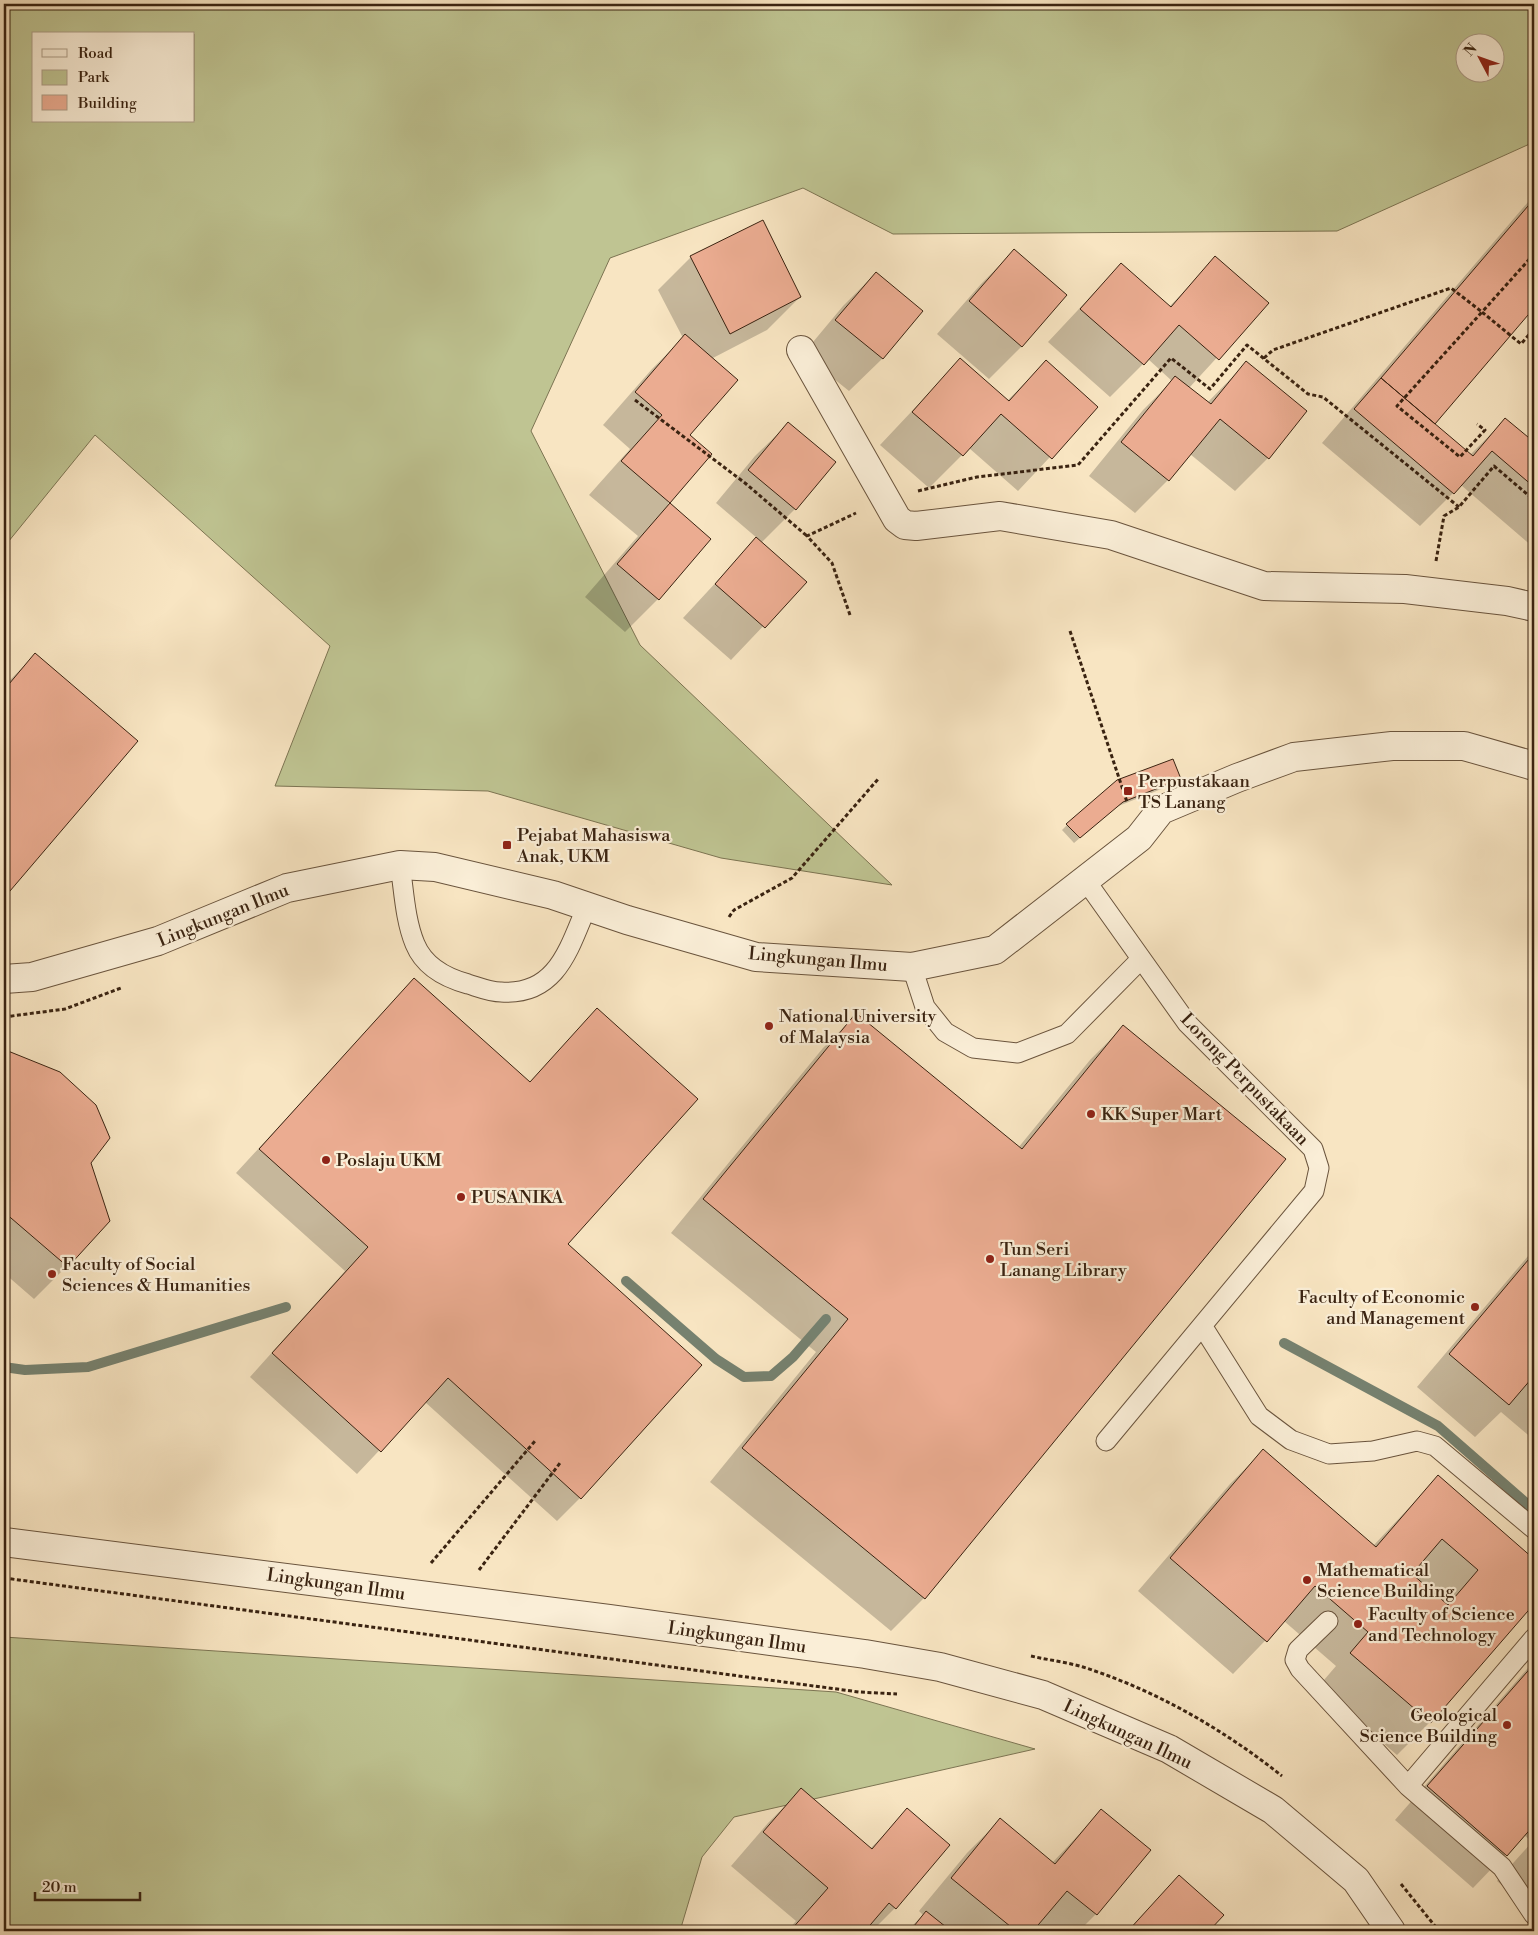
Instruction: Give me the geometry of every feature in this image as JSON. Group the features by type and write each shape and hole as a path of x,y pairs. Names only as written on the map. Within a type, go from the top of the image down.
{"street":[{"path":"801,350 897,519 905,525 916,526 1000,516 1111,535 1264,586 1431,592 1506,601 1534,607"},
{"name":"Lingkungan Ilmu","path":"4,980 32,977 158,941 287,888 400,865 435,866 553,895 627,920 756,957 912,967 996,950 1139,838 1161,810 1237,778 1294,757 1392,746 1464,746 1534,766"},
{"name":"Lingkungan Ilmu","path":"4,1542 609,1619 865,1654 940,1667 1044,1695 1169,1748 1273,1810 1356,1880 1391,1931"}],"lane":[{"path":"400,865 415,944 431,967 454,980 500,992 526,991 548,978 564,962 587,906"},
{"name":"Lorong Perpustakaan","path":"1086,881 1187,1023 1313,1149 1319,1168 1314,1191 1204,1326 1106,1441"},
{"path":"912,967 925,1007 945,1032 973,1048 1018,1053 1067,1034 1140,959"},
{"path":"1204,1326 1259,1416 1291,1440 1329,1454 1373,1451 1417,1441 1425,1442 1434,1446 1534,1529"},
{"path":"1328,1621 1298,1650 1295,1660 1300,1669 1408,1786 1502,1867 1534,1915"},
{"path":"1408,1786 1534,1638"}],"path":[{"path":"1477,424 1485,430 1460,456 1397,406 1534,254"},
{"path":"1264,358 1273,350 1451,288 1521,344 1534,329"},
{"path":"807,536 834,522 930,486 977,477 1078,465 1171,358 1210,389 1246,345 1308,394 1323,397 1459,507"},
{"path":"635,400 745,483 807,536 832,564 850,615"},
{"path":"1431,592 1444,516 1459,507 1494,466 1534,500"},
{"path":"1070,631 1139,838"},
{"path":"725,923 734,910 792,878 879,778"},
{"path":"430,1565 535,1441"},
{"path":"4,1578 849,1691 905,1695"}],"green space":[{"path":"4,4 1534,4 1534,142 1337,231 893,234 803,188 610,258 531,431 640,645 892,885 721,858 488,791 275,786 330,646 95,435 4,547"},
{"path":"4,1637 836,1692 1035,1749 734,1817 702,1857 680,1931 4,1931"}],"building":[{"path":"1534,199 1534,308 1435,424 1381,378"},
{"path":"763,220 801,297 730,334 690,256"},
{"path":"1014,249 1067,295 1022,347 969,301"},
{"path":"1215,256 1269,303 1219,360 1179,325 1144,365 1080,309 1121,263 1171,307"},
{"path":"876,272 923,311 883,359 835,320"},
{"path":"685,334 738,380 690,435 712,454 670,503 621,461 662,415 635,392"},
{"path":"960,358 1009,401 1046,360 1098,407 1052,459 1001,414 963,456 912,412"},
{"path":"1246,361 1307,411 1269,459 1220,419 1169,481 1121,442 1175,376 1211,404"},
{"path":"1381,378 1473,456 1505,418 1534,442 1534,487 1492,451 1454,494 1354,409"},
{"path":"788,422 836,462 796,510 748,470"},
{"path":"670,503 711,539 659,600 617,564"},
{"path":"756,537 807,582 765,628 715,584"},
{"path":"35,653 138,741 4,898 4,690"},
{"name":"Perpustakaan TS Lanang","path":"1173,759 1181,779 1123,802 1080,838 1066,824 1117,780"},
{"name":"PUSANIKA","path":"414,978 530,1082 597,1008 698,1099 568,1244 702,1365 581,1499 448,1378 381,1452 272,1353 368,1247 259,1149"},
{"name":"Tun Seri Lanang Library","path":"856,1013 1022,1149 1123,1025 1286,1159 925,1599 742,1448 848,1319 703,1199"},
{"path":"8,1051 60,1072 96,1105 110,1138 91,1163 110,1221 68,1267 4,1212 4,1057"},
{"path":"1534,1253 1534,1380 1532,1378 1509,1405 1449,1354"},
{"name":"Mathematical Science Building","path":"1263,1449 1376,1547 1438,1475 1534,1559 1534,1604 1431,1723 1350,1653 1368,1632 1315,1586 1267,1642 1170,1558","holes":["1442,1539 1478,1570 1448,1605 1412,1574"]},
{"name":"Geological Science Building","path":"1534,1664 1534,1825 1507,1856 1427,1786"},
{"path":"801,1788 872,1849 907,1808 950,1845 896,1909 889,1903 865,1931 790,1931 828,1888 763,1832"},
{"path":"1101,1809 1151,1850 1097,1915 1067,1891 1033,1931 1016,1931 951,1878 1000,1818 1055,1864"},
{"path":"1179,1875 1224,1915 1209,1931 1128,1931"},
{"path":"926,1911 951,1931 910,1931"}],"waterway":[{"path":"626,1281 716,1359 744,1377 771,1376 793,1357 826,1319"},
{"path":"4,1367 25,1370 88,1367 286,1307"},
{"path":"1284,1343 1438,1426 1534,1510"}],"place":[{"name":"Perpustakaan TS Lanang","path":"1128,791"},
{"name":"Pejabat Mahasiswa Anak, UKM","path":"507,845"},
{"name":"National University of Malaysia","path":"769,1026"},
{"name":"KK Super Mart","path":"1091,1114"},
{"name":"Poslaju UKM","path":"326,1160"},
{"name":"PUSANIKA","path":"461,1197"},
{"name":"Tun Seri Lanang Library","path":"990,1259"},
{"name":"Faculty of Social Sciences & Humanities","path":"52,1274"},
{"name":"Faculty of Economic and Management","path":"1475,1307"},
{"name":"Mathematical Science Building","path":"1307,1580"},
{"name":"Faculty of Science and Technology","path":"1358,1624"},
{"name":"Geological Science Building","path":"1507,1725"}]}
